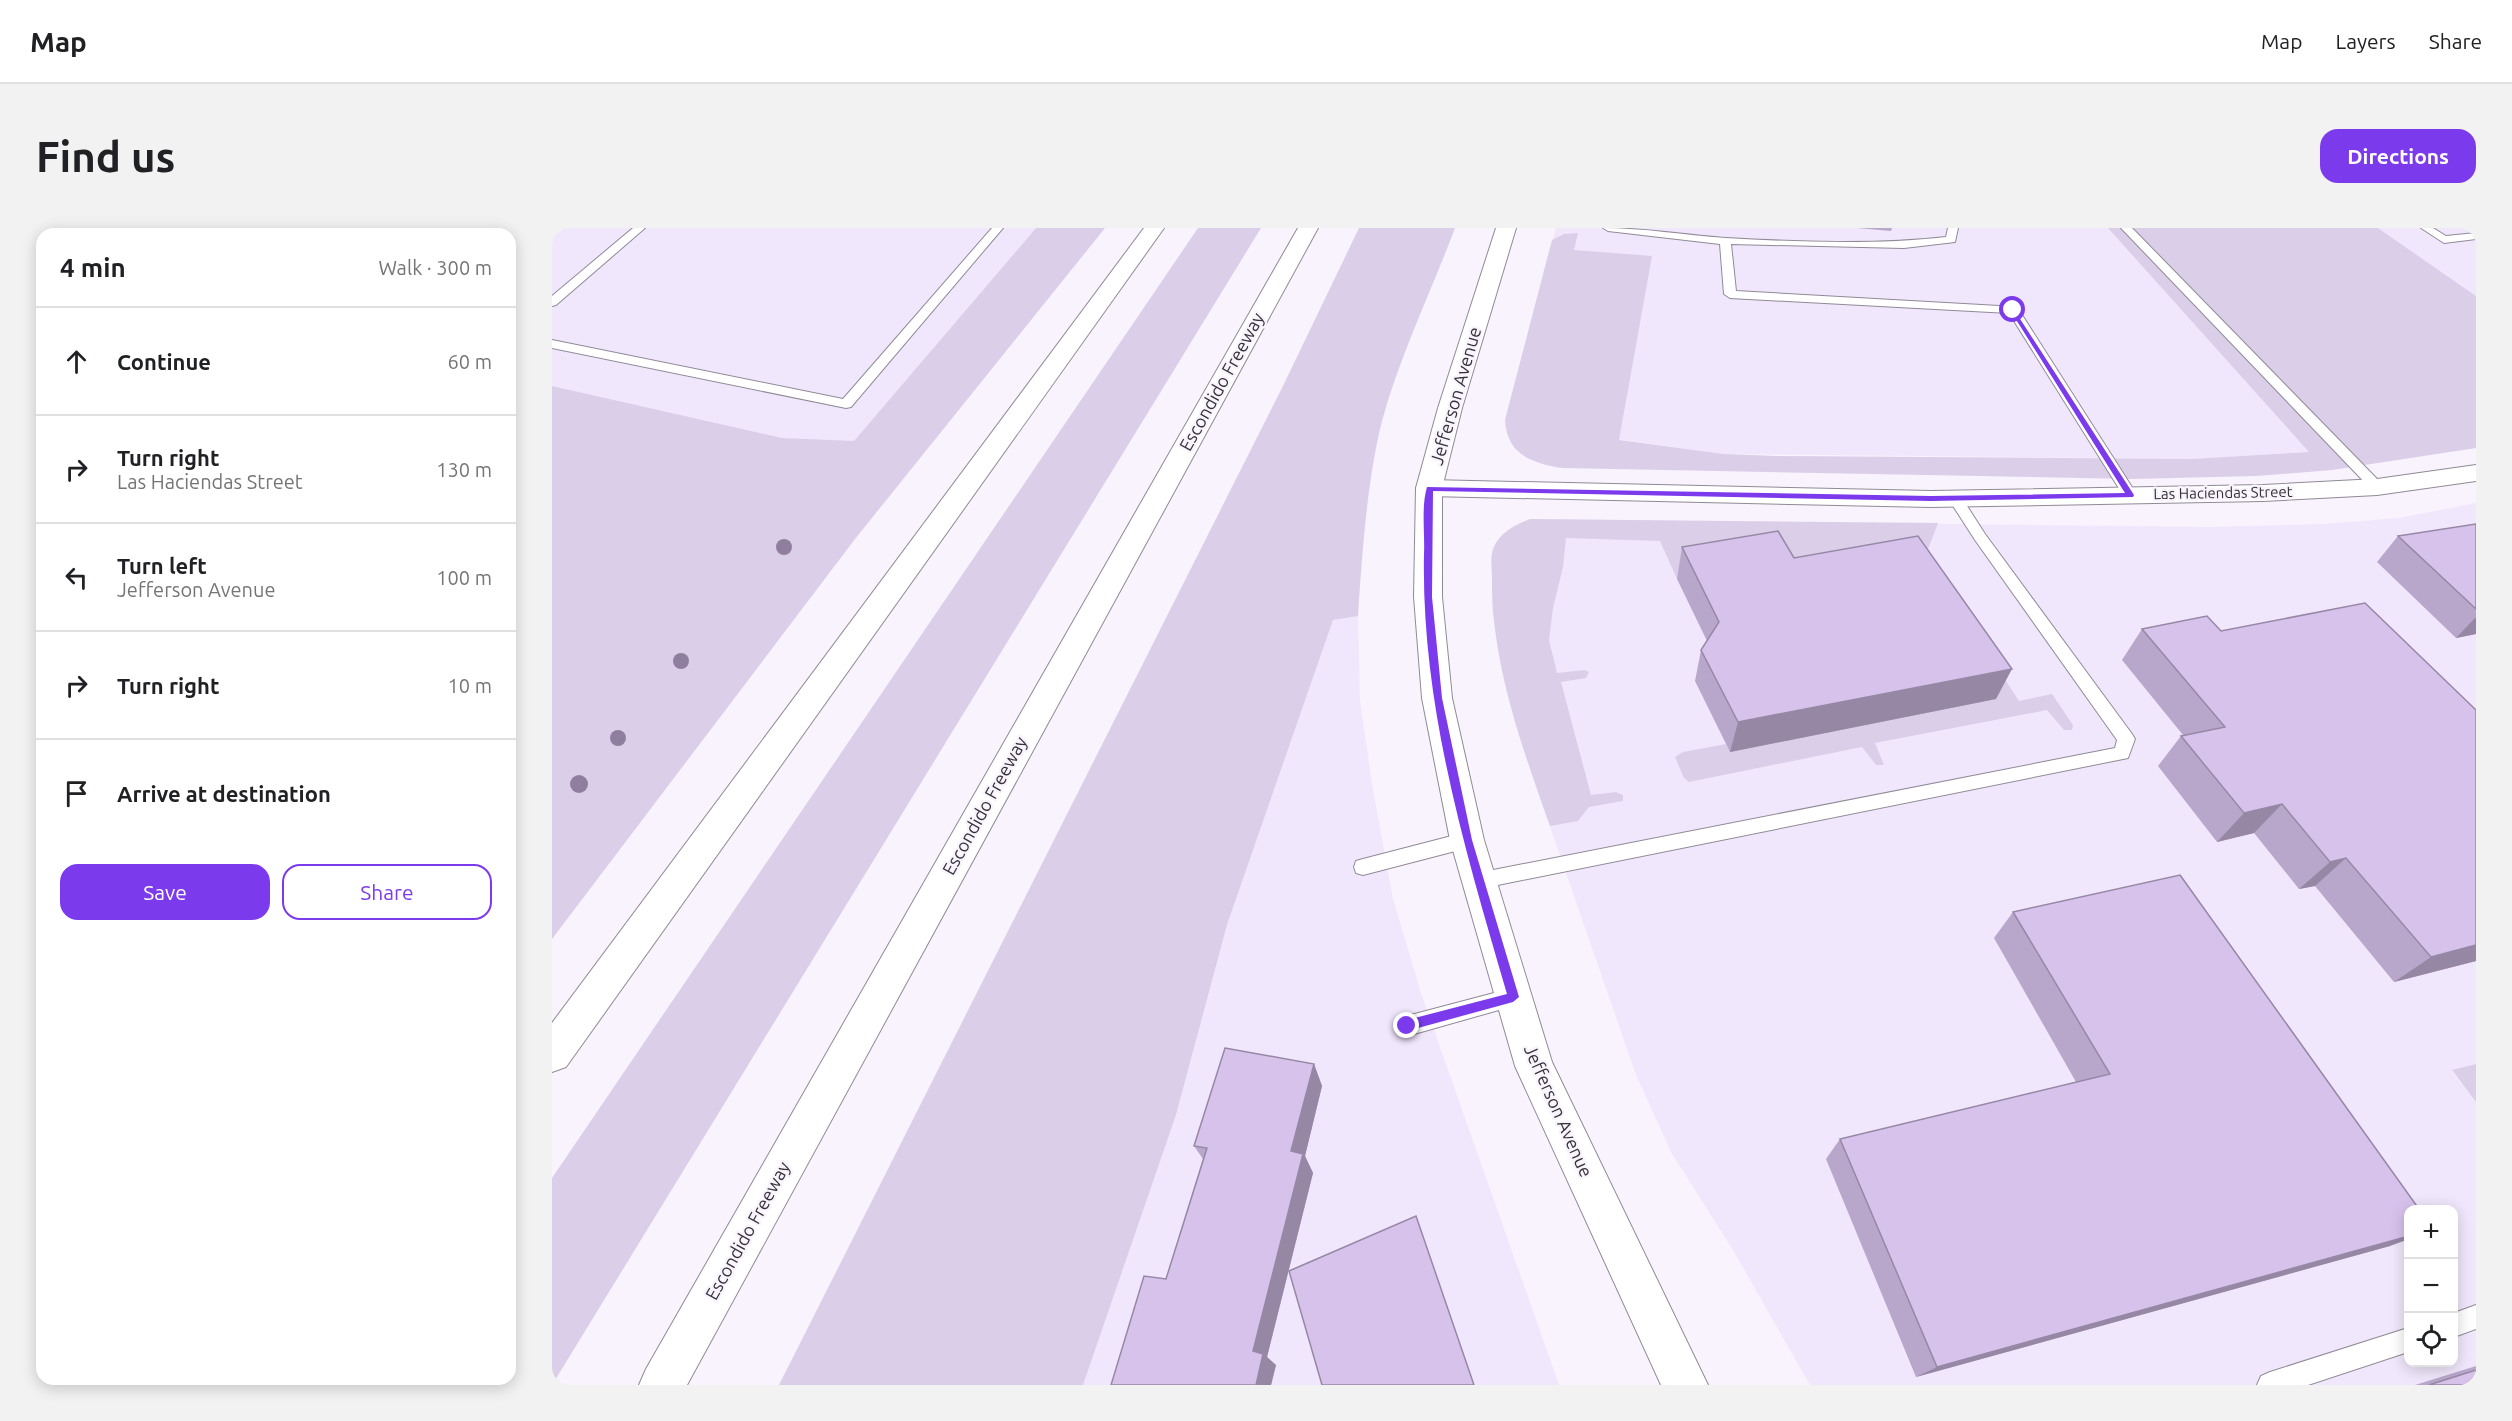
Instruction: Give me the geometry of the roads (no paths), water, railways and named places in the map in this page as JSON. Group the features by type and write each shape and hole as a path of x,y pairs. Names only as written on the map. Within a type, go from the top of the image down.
{"main road":[{"path":"552,1054 1154,228"},
{"name":"Escondido Freeway","path":"662,1385 1308,228"},
{"name":"Jefferson Avenue","path":"1506,228 1450,408 1429,488 1428,597 1437,698 1467,840 1534,1066 1685,1385"},
{"name":"Las Haciendas Street","path":"1429,488 1955,498 2377,488 2476,473"}],"lane":[{"path":"555,297 640,228"},
{"path":"552,344 846,404 998,228"},
{"path":"1608,228 1725,242 1904,244 1951,240 1953,228"},
{"path":"2126,228 2377,488"},
{"path":"2426,228 2444,240 2476,236"},
{"path":"1725,242 1730,294 2013,310 2130,495"},
{"path":"1478,881 2122,753 2126,739 1980,537 1955,498"},
{"path":"1363,867 1467,840"},
{"path":"1407,1026 1513,997"},
{"path":"2458,1324 2476,1317"},
{"path":"2270,1385 2404,1342"}]}
